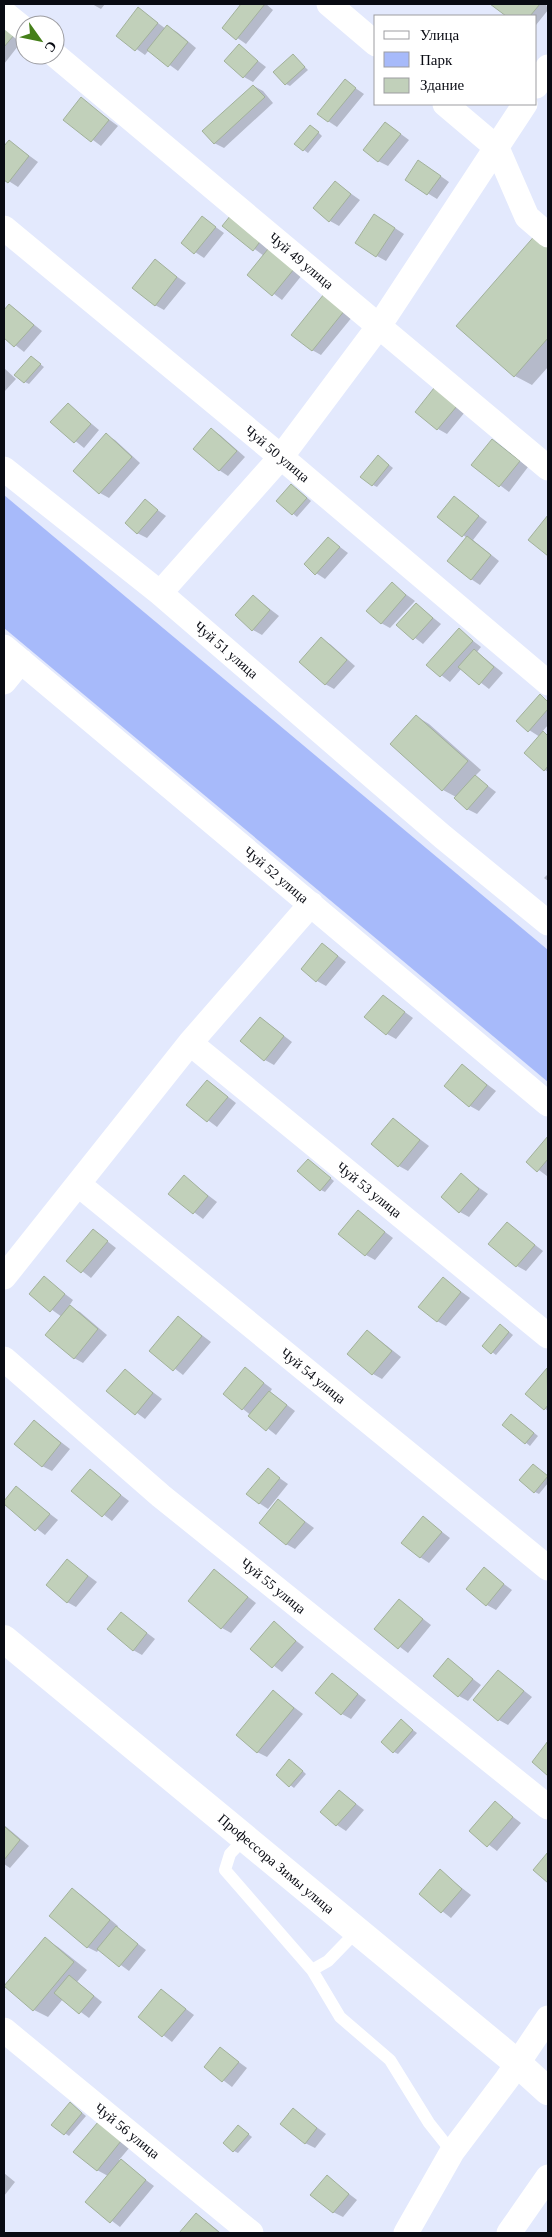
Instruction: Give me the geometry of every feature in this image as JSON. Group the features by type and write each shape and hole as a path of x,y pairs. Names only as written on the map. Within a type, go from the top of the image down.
{"street":[{"path":"329,4 374,42"},
{"path":"4,12 15,21"},
{"name":"Чуй 49 улица","path":"65,64 548,468"},
{"path":"537,84 548,67"},
{"path":"446,105 497,148 526,217 548,235"},
{"path":"160,592 281,457 379,326 524,105"},
{"name":"Чуй 50 улица","path":"4,228 281,457 548,683"},
{"name":"Чуй 51 улица","path":"4,469 160,592 442,837 548,923"},
{"path":"4,682 12,654"},
{"name":"Чуй 52 улица","path":"12,654 548,1104"},
{"path":"4,1277 190,1043 311,904"},
{"name":"Чуй 53 улица","path":"190,1043 548,1336"},
{"name":"Чуй 54 улица","path":"78,1184 548,1568"},
{"name":"Чуй 55 улица","path":"4,1359 161,1496 548,1807"},
{"name":"Профессора Зимы улица","path":"4,1639 517,2063 548,2091"},
{"path":"406,2233 452,2152 548,2018"},
{"name":"Чуй 56 улица","path":"4,2030 251,2233"},
{"path":"509,2233 548,2176"}],"lane":[{"path":"245,1838 230,1854 225,1870 312,1970 340,2017 390,2060 429,2123 452,2152"},
{"path":"312,1970 328,1961 357,1931"}],"green space":[{"path":"4,495 548,950 548,1082 4,628"}],"building":[{"path":"241,4 265,4 236,40 222,28"},
{"path":"490,4 540,4 531,15 505,15"},
{"path":"138,7 158,23 135,51 116,36"},
{"path":"167,25 188,42 168,67 147,50"},
{"path":"4,27 14,35 4,47"},
{"path":"239,44 258,61 243,78 224,61"},
{"path":"293,54 305,67 285,85 273,72"},
{"path":"345,79 356,88 328,122 317,114"},
{"path":"253,85 265,97 214,144 202,131"},
{"path":"81,97 109,120 91,142 63,120"},
{"path":"385,122 401,134 378,162 363,150"},
{"path":"310,125 319,132 303,151 294,144"},
{"path":"9,140 29,156 8,183 4,180 4,146"},
{"path":"418,160 441,176 427,195 405,180"},
{"path":"335,181 351,194 329,222 313,208"},
{"path":"235,210 265,235 253,251 222,226"},
{"path":"374,214 395,228 376,257 355,243"},
{"path":"202,216 216,227 194,254 181,243"},
{"path":"537,233 548,243 548,338 514,377 456,326"},
{"path":"268,249 294,269 272,296 247,275"},
{"path":"155,259 177,277 155,306 132,288"},
{"path":"324,294 345,310 312,351 291,335"},
{"path":"9,304 34,325 14,347 4,338 4,310"},
{"path":"31,356 41,364 24,383 14,375"},
{"path":"434,388 457,406 437,430 415,412"},
{"path":"68,403 91,424 74,443 50,422"},
{"path":"211,428 237,451 219,471 193,449"},
{"path":"106,433 132,457 99,494 73,471"},
{"path":"492,439 520,461 499,487 471,465"},
{"path":"378,455 389,465 372,486 360,477"},
{"path":"291,484 307,498 292,515 276,501"},
{"path":"454,496 479,516 462,537 437,517"},
{"path":"145,499 158,510 137,534 125,523"},
{"path":"548,515 548,556 528,540"},
{"path":"467,536 491,555 471,580 447,561"},
{"path":"328,537 340,547 315,575 304,564"},
{"path":"392,582 406,595 381,624 366,611"},
{"path":"253,595 270,610 252,631 235,615"},
{"path":"416,603 433,618 413,640 396,625"},
{"path":"459,628 473,641 440,677 426,665"},
{"path":"321,637 347,660 325,685 299,662"},
{"path":"474,649 494,667 479,685 458,667"},
{"path":"540,694 548,702 548,709 528,732 516,721"},
{"path":"416,715 468,761 442,791 390,744"},
{"path":"543,731 548,736 548,766 544,771 524,753"},
{"path":"475,775 488,786 467,810 454,798"},
{"path":"322,943 338,956 316,982 301,969"},
{"path":"383,995 405,1012 386,1035 364,1017"},
{"path":"260,1017 284,1036 264,1061 240,1041"},
{"path":"462,1064 487,1085 469,1107 444,1086"},
{"path":"207,1080 228,1097 207,1122 186,1105"},
{"path":"393,1118 420,1140 398,1167 371,1144"},
{"path":"548,1136 548,1159 537,1172 526,1162"},
{"path":"308,1159 331,1178 320,1191 297,1171"},
{"path":"461,1173 479,1189 459,1213 441,1197"},
{"path":"184,1175 208,1196 193,1214 168,1194"},
{"path":"358,1210 385,1232 365,1256 338,1234"},
{"path":"507,1222 535,1245 516,1267 488,1244"},
{"path":"93,1229 108,1241 81,1273 66,1261"},
{"path":"44,1276 65,1294 50,1312 29,1294"},
{"path":"443,1277 461,1292 437,1322 418,1307"},
{"path":"70,1305 98,1329 74,1359 45,1335"},
{"path":"178,1316 202,1336 173,1371 149,1351"},
{"path":"500,1324 509,1332 491,1354 482,1346"},
{"path":"367,1330 392,1351 372,1375 347,1354"},
{"path":"245,1367 264,1383 242,1410 223,1394"},
{"path":"547,1368 548,1405 544,1410 525,1394"},
{"path":"125,1369 153,1393 135,1415 106,1391"},
{"path":"269,1391 287,1405 266,1431 248,1416"},
{"path":"511,1414 534,1433 525,1444 502,1425"},
{"path":"34,1420 61,1443 42,1467 14,1444"},
{"path":"533,1464 548,1476 534,1493 519,1480"},
{"path":"268,1468 280,1478 259,1504 246,1494"},
{"path":"90,1469 121,1495 102,1517 71,1491"},
{"path":"16,1486 50,1514 35,1531 4,1504 4,1501"},
{"path":"278,1499 305,1522 286,1545 259,1523"},
{"path":"423,1516 442,1532 420,1558 401,1543"},
{"path":"67,1559 88,1576 67,1603 46,1585"},
{"path":"484,1567 504,1584 486,1606 466,1589"},
{"path":"214,1569 248,1597 221,1629 188,1601"},
{"path":"399,1599 423,1619 398,1649 374,1629"},
{"path":"121,1612 147,1633 133,1651 107,1629"},
{"path":"274,1621 296,1641 272,1668 250,1649"},
{"path":"448,1658 473,1679 458,1697 433,1676"},
{"path":"498,1670 524,1691 498,1721 473,1700"},
{"path":"332,1673 358,1694 341,1715 315,1693"},
{"path":"273,1690 294,1708 257,1753 236,1735"},
{"path":"401,1719 413,1730 393,1753 381,1742"},
{"path":"548,1741 548,1776 532,1762"},
{"path":"289,1759 303,1771 289,1787 276,1775"},
{"path":"339,1790 356,1804 336,1826 320,1812"},
{"path":"495,1801 513,1817 487,1847 469,1831"},
{"path":"4,1826 20,1840 4,1860"},
{"path":"548,1852 548,1883 533,1870"},
{"path":"440,1869 462,1889 441,1913 419,1894"},
{"path":"72,1888 110,1920 87,1948 49,1916"},
{"path":"116,1926 138,1944 119,1967 97,1949"},
{"path":"45,1937 74,1962 33,2011 4,1986"},
{"path":"69,1975 94,1996 79,2014 54,1993"},
{"path":"161,1989 186,2009 162,2037 138,2017"},
{"path":"220,2047 239,2062 222,2082 204,2067"},
{"path":"70,2102 82,2113 64,2135 51,2125"},
{"path":"293,2108 317,2128 305,2144 280,2124"},
{"path":"98,2122 121,2141 97,2171 73,2152"},
{"path":"238,2125 249,2134 233,2152 223,2143"},
{"path":"121,2159 146,2180 110,2223 85,2202"},
{"path":"327,2175 349,2194 333,2213 310,2195"},
{"path":"196,2213 220,2233 179,2233"}]}
